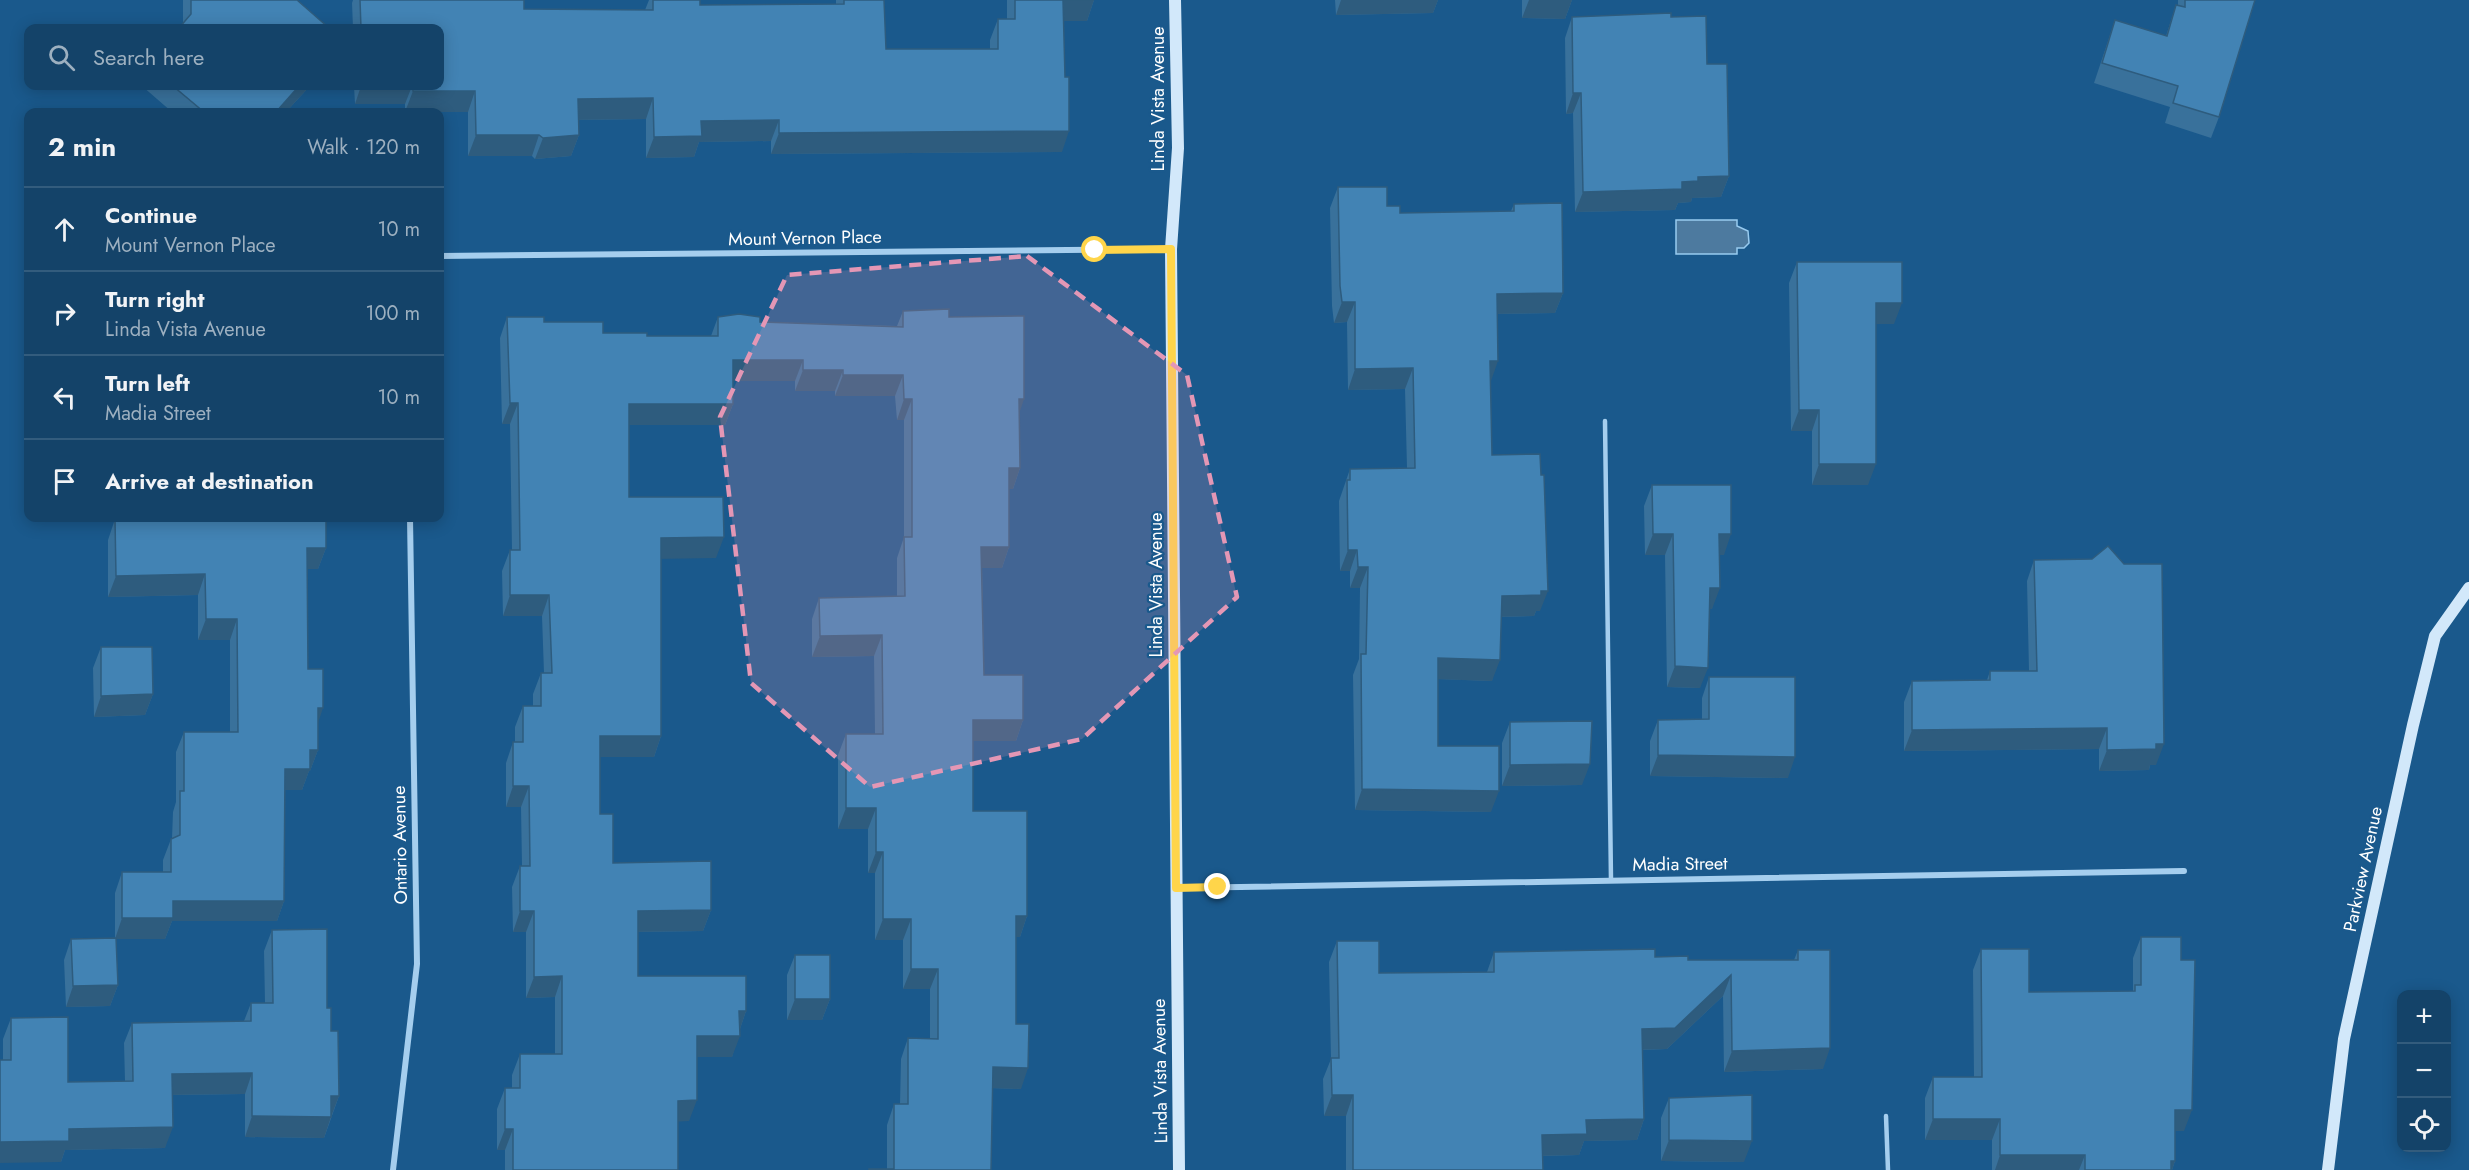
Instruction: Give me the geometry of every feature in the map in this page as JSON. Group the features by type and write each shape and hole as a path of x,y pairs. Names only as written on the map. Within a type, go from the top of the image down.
{"main road":[{"name":"Linda Vista Avenue","path":"1175,0 1178,148 1171,249 1179,1170"},
{"name":"Parkview Avenue","path":"2328,1170 2344,1039 2413,725 2435,636 2469,588"}],"street":[{"name":"Mount Vernon Place","path":"444,256 1171,249"},
{"name":"Ontario Avenue","path":"393,1170 417,964 410,522"},
{"name":"Madia Street","path":"1176,888 2184,871"}],"lane":[{"path":"1605,421 1611,880"},
{"path":"1886,1116 1888,1170"}],"highlighted area":[{"path":"1027,256 1187,375 1237,597 1082,739 870,787 751,683 720,417 787,275"}],"water":[{"path":"1676,220 1737,220 1737,226 1748,231 1749,243 1744,248 1737,248 1737,254 1676,254"}],"building":[{"path":"191,0 297,0 324,24 182,24 191,14"},
{"path":"360,0 524,0 524,9 653,10 653,0 700,0 700,5 844,4 844,0 884,0 886,49 998,49 998,19 1015,19 1015,0 1063,0 1065,77 1069,77 1069,131 779,133 779,120 701,121 702,136 654,137 653,98 578,99 579,135 543,138 539,135 476,135 475,91 413,91 444,90 444,24 361,24"},
{"path":"2185,0 2255,0 2219,117 2173,103 2178,86 2102,63 2115,20 2167,36 2176,5 2185,7"},
{"path":"1671,13 1671,17 1706,16 1707,64 1727,64 1729,176 1698,177 1698,181 1682,182 1682,189 1583,192 1581,93 1573,93 1572,17"},
{"path":"178,90 295,90 280,108 199,108"},
{"path":"1338,187 1387,187 1387,206 1400,206 1400,213 1514,211 1514,204 1562,203 1563,293 1497,294 1498,361 1490,361 1492,455 1540,454 1541,475 1544,475 1548,591 1541,591 1541,595 1502,596 1500,660 1438,658 1438,746 1499,746 1499,791 1362,789 1361,654 1366,654 1368,567 1358,567 1357,550 1348,550 1347,480 1350,480 1350,469 1415,468 1413,368 1355,369 1355,302 1342,302 1340,286"},
{"path":"1797,262 1902,262 1902,303 1876,303 1876,464 1819,464 1819,410 1799,410"},
{"path":"949,309 949,317 1024,316 1024,399 1019,399 1020,468 1009,468 1009,547 981,547 984,675 1023,675 1023,720 973,720 973,811 1027,811 1027,916 1016,916 1016,1024 1029,1024 1028,1068 993,1067 991,1170 869,1170 894,1169 894,1104 908,1104 908,1038 938,1039 938,969 911,969 911,919 883,919 883,852 876,852 876,808 846,808 846,734 883,734 882,635 820,636 819,598 905,596 904,537 912,537 912,399 904,399 903,375 843,375 843,370 803,370 803,360 733,360 733,404 629,404 629,497 723,497 724,537 661,538 661,736 600,736 600,814 613,814 613,863 711,861 711,910 638,911 638,976 746,976 746,1011 739,1011 740,1036 697,1036 697,1100 678,1101 678,1170 513,1170 513,1129 505,1129 505,1088 520,1088 520,1054 562,1054 562,976 534,977 534,911 520,911 520,866 530,866 529,786 513,786 513,742 523,742 523,706 541,706 541,673 552,673 549,595 510,595 510,550 520,550 518,403 510,403 507,317 544,317 544,322 603,322 603,333 647,333 647,336 718,336 718,317 739,314 760,317 760,322 903,327 903,311"},
{"path":"1652,485 1731,485 1731,534 1719,534 1720,588 1710,588 1708,668 1675,666 1673,534 1653,534"},
{"path":"115,522 326,522 326,548 307,548 308,669 323,669 323,708 318,708 318,750 310,750 310,769 285,769 284,901 173,901 173,918 122,918 122,872 171,872 171,839 180,835 180,791 184,791 184,732 238,732 237,619 206,619 205,574 116,576"},
{"path":"2108,546 2124,564 2162,564 2164,744 2156,744 2156,749 2107,750 2107,728 1912,730 1912,681 1990,680 1990,671 2037,671 2034,560 2092,559"},
{"path":"101,647 152,647 153,694 101,696"},
{"path":"1709,677 1795,677 1795,757 1658,755 1658,720 1709,719"},
{"path":"1592,721 1590,764 1510,765 1510,722"},
{"path":"327,929 327,1008 331,1008 331,1031 338,1031 339,1096 331,1096 331,1117 252,1116 252,1073 172,1074 173,1127 69,1129 69,1141 0,1142 0,1060 11,1060 11,1018 68,1017 68,1082 133,1081 132,1023 251,1021 251,1003 273,1003 272,930"},
{"path":"2141,937 2181,937 2181,960 2195,960 2192,1110 2175,1110 2175,1161 2171,1161 2171,1170 2085,1170 2085,1155 2000,1155 2000,1119 1933,1119 1933,1077 1982,1077 1981,949 2029,949 2029,992 2135,991 2135,985 2141,985"},
{"path":"116,938 118,985 73,986 71,939"},
{"path":"1337,941 1379,941 1379,973 1494,972 1494,952 1655,949 1655,957 1688,956 1688,960 1798,960 1798,950 1830,950 1830,1048 1732,1051 1731,975 1675,1028 1642,1029 1644,1119 1586,1120 1587,1134 1542,1135 1543,1170 1353,1170 1353,1095 1332,1095 1331,1058 1339,1058"},
{"path":"795,955 830,955 830,999 795,999"},
{"path":"1752,1095 1752,1141 1669,1140 1669,1098"}],"route":[{"path":"1095,250 1171,249 1176,888 1218,887"}]}
